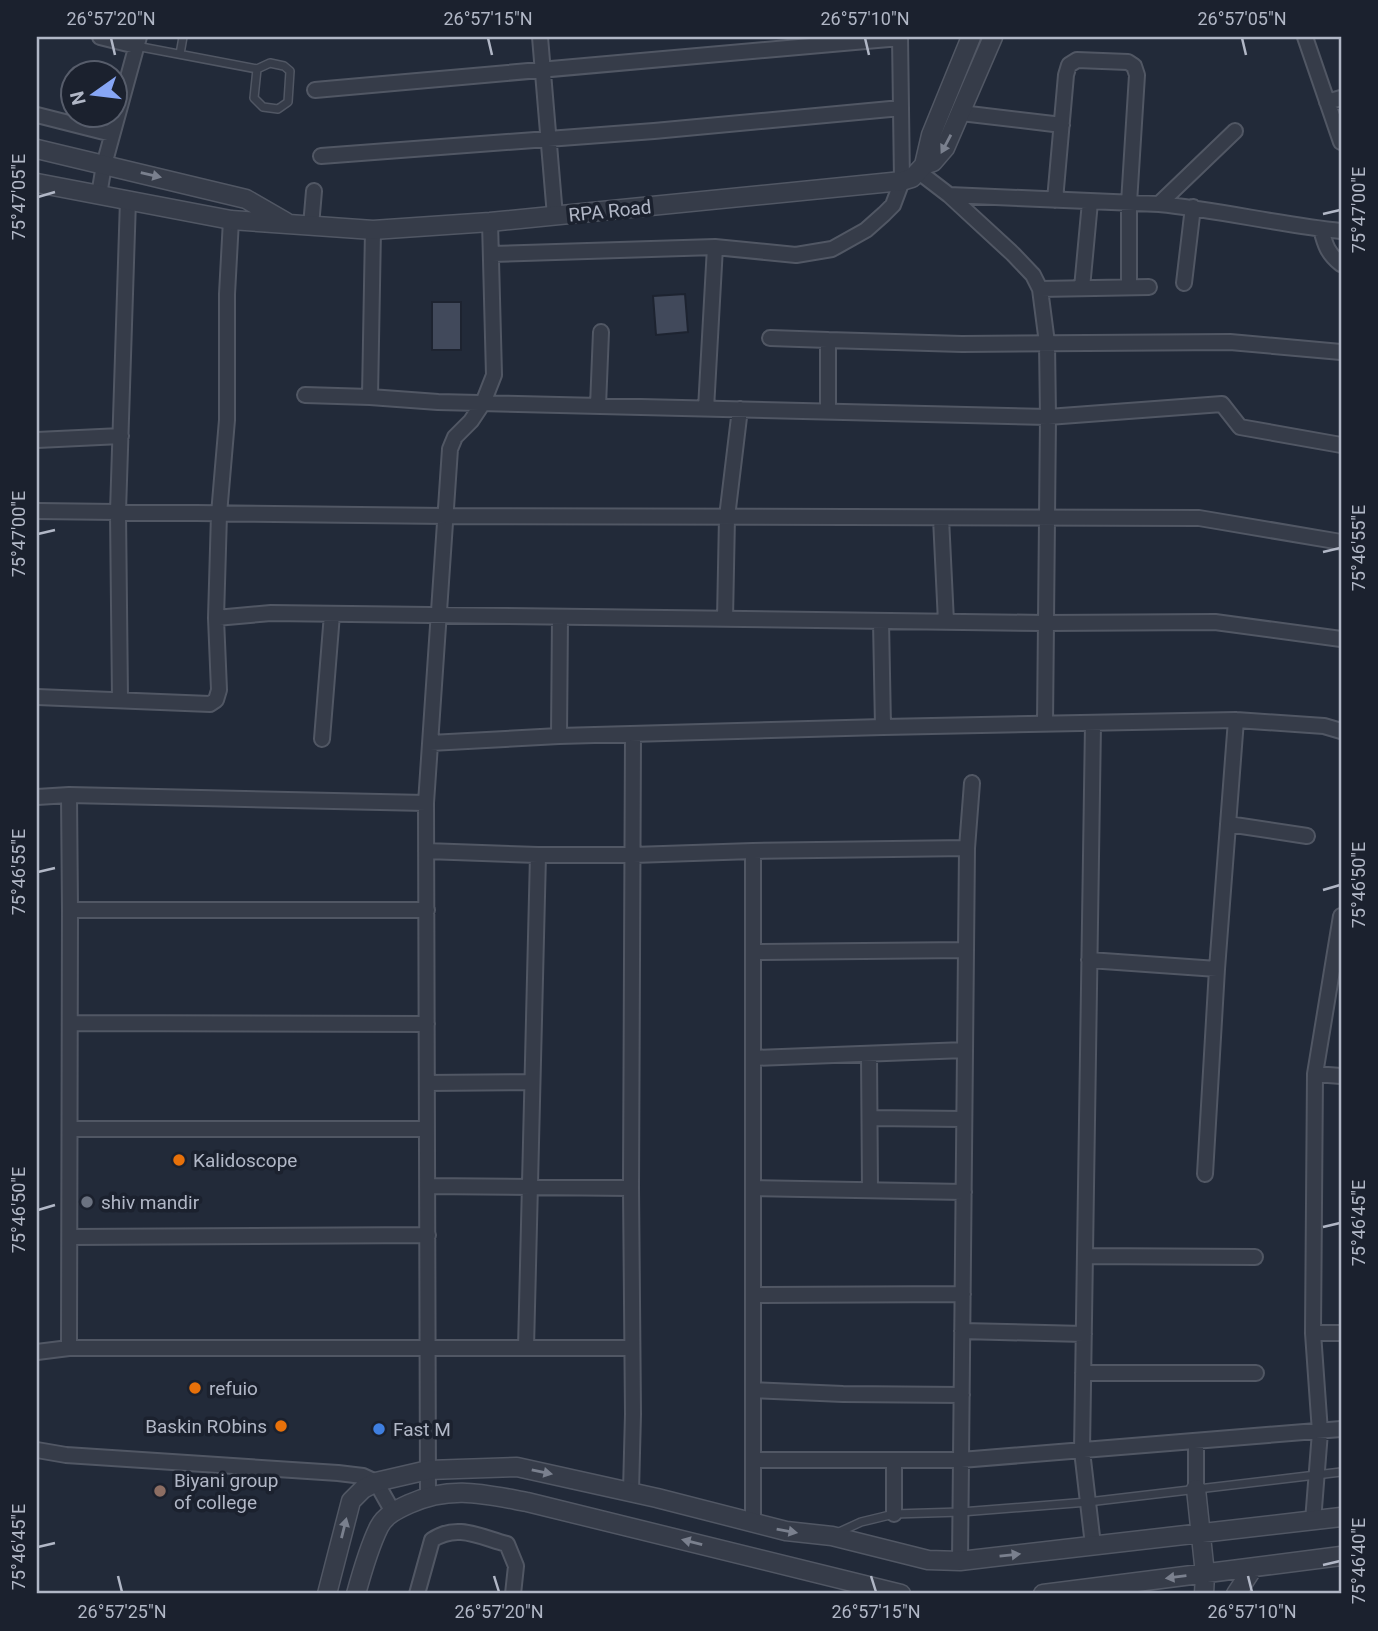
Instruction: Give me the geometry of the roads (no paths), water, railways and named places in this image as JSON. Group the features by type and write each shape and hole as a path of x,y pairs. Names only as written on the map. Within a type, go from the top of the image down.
{"street":[{"path":"99,195 104,165 138,41 100,37"},
{"path":"540,37 555,216"},
{"path":"315,90 900,37 902,181 893,205 884,215 866,230 832,249 796,255 715,247 492,254"},
{"path":"971,37 932,135 922,168 1013,254 1032,275 1040,289 1047,342 1048,417 1045,723"},
{"name":"RPA Road","path":"37,183 231,220 373,230 555,216 902,181 939,158 961,114 993,37"},
{"path":"1305,37 1334,100 1341,142"},
{"path":"1055,200 1069,65 1077,60 1128,62 1134,66 1137,75 1129,203 1129,287"},
{"path":"321,156 901,108"},
{"path":"961,114 1062,125"},
{"path":"37,115 113,134"},
{"path":"1159,204 1235,131"},
{"name":"RPA Road","path":"37,149 246,199 264,207 289,224"},
{"path":"311,226 314,191"},
{"path":"949,195 1193,207 1296,227 1341,231"},
{"path":"120,699 118,512 128,200"},
{"path":"1082,288 1090,202"},
{"path":"1184,283 1193,207"},
{"path":"37,697 210,704 216,700 219,690 216,618 219,514 227,420 227,294 231,220"},
{"path":"428,1495 426,803 450,450 455,437 471,421 483,403 494,374 490,222"},
{"path":"1321,229 1331,256 1341,264"},
{"path":"370,397 373,230"},
{"path":"706,408 715,247"},
{"path":"1040,289 1149,287"},
{"path":"598,406 601,332"},
{"path":"770,338 962,344 1230,342 1341,352"},
{"path":"828,340 828,412"},
{"path":"304,395 483,403 1048,417 1222,404 1240,427 1341,444"},
{"path":"725,619 727,517 740,410"},
{"path":"37,440 121,436"},
{"path":"37,511 446,516 1199,518 1341,542"},
{"path":"941,518 946,622"},
{"path":"216,618 271,613 1045,623 1215,622 1341,639"},
{"path":"322,739 332,614"},
{"path":"559,736 560,617"},
{"path":"881,621 883,727"},
{"path":"430,743 559,736 1236,720 1324,726 1341,731"},
{"path":"1205,1174 1236,720"},
{"path":"1093,724 1082,1451 1093,1545"},
{"path":"631,1491 633,735"},
{"path":"961,1560 967,848 972,783"},
{"path":"37,797 69,795 426,803"},
{"path":"69,795 69,1349"},
{"path":"1228,824 1307,836"},
{"path":"426,851 634,855 753,850 967,848"},
{"path":"753,850 753,1523"},
{"path":"526,1348 538,855"},
{"path":"70,910 426,910"},
{"path":"1313,1521 1320,1432 1313,1333 1315,1074 1335,987 1341,916"},
{"path":"753,952 966,950"},
{"path":"1089,960 1217,969"},
{"path":"70,1023 427,1024"},
{"path":"753,1058 965,1050"},
{"path":"869,1054 870,1190"},
{"path":"1315,1074 1341,1076"},
{"path":"427,1083 533,1082"},
{"path":"870,1118 964,1119"},
{"path":"70,1129 427,1129"},
{"path":"427,1186 631,1188"},
{"path":"753,1188 964,1192"},
{"path":"70,1237 428,1235"},
{"path":"1085,1256 1255,1257"},
{"path":"753,1295 963,1294"},
{"path":"962,1331 1084,1334"},
{"path":"1313,1333 1341,1333"},
{"path":"37,1352 69,1349 632,1348"},
{"path":"1083,1373 1256,1373"},
{"path":"753,1391 962,1395"},
{"path":"753,1461 961,1460 1341,1429"},
{"path":"1196,1441 1196,1489 1205,1574 1204,1594"},
{"path":"37,1450 66,1455 363,1476 376,1482 393,1512"},
{"path":"894,1460 894,1514"},
{"path":"327,1594 351,1501 362,1489 376,1482 428,1470 517,1467 631,1491 786,1531 832,1536 928,1560 961,1560 1341,1517"},
{"path":"356,1594 380,1525 393,1512 428,1495 477,1492 901,1594"},
{"path":"417,1594 432,1540 455,1530 507,1544 516,1566 513,1594"},
{"path":"1042,1594 1341,1556"},
{"path":"1236,1594 1253,1568"}],"lane":[{"path":"180,54 183,37"},
{"path":"138,41 180,54 257,69 270,63 284,66 290,71 288,102 285,106 270,109 257,102 254,98 257,69"},
{"path":"832,1536 861,1522 894,1514 961,1512 1088,1502 1341,1472"}],"place":[{"name":"Kalidoscope","path":"179,1160"},
{"name":"shiv mandir","path":"87,1202"},
{"name":"refuio","path":"195,1388"},
{"name":"Baskin RObins","path":"281,1426"},
{"name":"Fast M","path":"379,1429"},
{"name":"Biyani group of college","path":"160,1491"}]}
